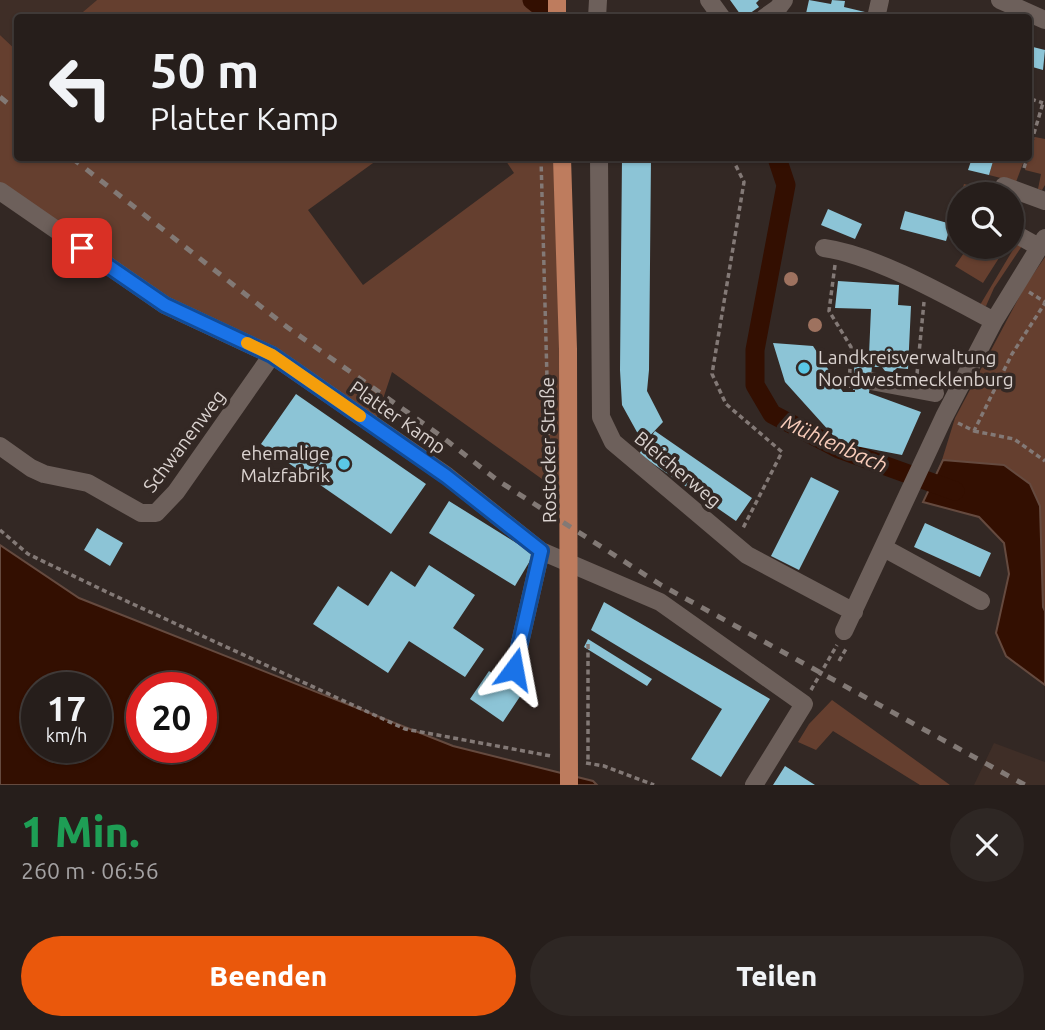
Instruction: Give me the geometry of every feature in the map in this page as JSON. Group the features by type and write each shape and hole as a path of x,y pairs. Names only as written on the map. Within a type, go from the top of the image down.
{"main road":[{"name":"Rostocker Straße","path":"562,161 569,417 569,785"}],"street":[{"path":"770,14 784,0"},
{"path":"1000,0 1032,14"},
{"name":"Bleicherweg","path":"599,161 601,417 613,442 747,555 854,611"},
{"name":"Platter Kamp","path":"0,191 165,305 272,355 446,476 541,551 660,603 804,704"},
{"path":"1024,193 1045,201"},
{"path":"846,639 854,611 944,417 994,321 1042,242 1024,236"},
{"path":"830,249 859,256 994,321"},
{"name":"Schwanenweg","path":"0,446 44,474 88,483 141,513 156,513 176,492 272,355"},
{"path":"871,381 934,393"},
{"path":"884,548 981,601"},
{"path":"514,669 541,551"},
{"path":"754,785 804,704"}],"path":[{"path":"1032,141 1044,103"},
{"path":"734,161 744,182 712,374 726,404 782,452 734,544"},
{"path":"1024,168 1026,161"},
{"path":"830,249 829,312 851,347 849,388"},
{"path":"916,390 925,286"},
{"path":"974,430 1012,354 1045,303"},
{"path":"953,421 974,430 1014,439 1045,461"},
{"path":"0,530 29,554 405,729 551,756"},
{"path":"804,704 846,639"},
{"path":"839,661 846,639"},
{"path":"578,761 604,766 652,784"}],"shaded area":[{"path":"0,0 97,0 81,14 14,14 14,48 0,35"},
{"path":"97,0 533,0 533,14 81,14"},
{"path":"0,35 14,48 14,161 376,161 308,210 363,285 514,173 506,161 562,161 570,499 392,372 374,426 272,355 165,305 0,191"},
{"path":"1035,137 1045,139 1045,185 1042,190 1038,189 1041,174 1025,170 1028,161 1032,161"},
{"path":"993,161 1024,161 1016,182 989,175"},
{"path":"1045,257 1045,685 1006,656 996,633 1009,574 1004,543 979,517 923,502 942,460 955,418 1025,286"},
{"path":"960,259 998,259 983,283 955,266"},
{"path":"1007,259 1013,259 994,288 986,306 980,305"},
{"path":"943,460 1004,465 1030,484 1040,506 1045,685 1006,656 996,633 1009,574 1004,543 979,517 923,502"},
{"path":"0,545 79,598 453,746 593,781 597,785 0,785"},
{"path":"832,700 950,785 920,785 833,731 816,750 798,742 809,724"},
{"path":"994,743 1045,762 1045,785 974,785"}],"building":[{"path":"730,0 759,0 756,3 759,7 749,14 740,14"},
{"path":"809,0 831,4 832,0 845,1 844,7 865,12 864,14 806,14"},
{"path":"1032,47 1045,50 1043,70 1032,67"},
{"path":"622,161 651,161 647,391 663,422 643,443 622,405"},
{"path":"971,161 993,161 989,175 968,170"},
{"path":"828,209 862,224 855,239 821,225"},
{"path":"905,211 947,223 947,238 946,241 900,229"},
{"name":"Landkreisverwaltung Nordwestmecklenburg","path":"838,281 899,285 898,305 911,306 908,369 897,368 893,372 885,371 882,367 872,367 869,393 921,412 902,455 840,443 785,382 773,343 813,346 843,392 855,392 855,354 869,355 871,309 835,308"},
{"name":"ehemalige Malzfabrik","path":"296,394 426,484 391,534 261,444"},
{"path":"655,431 752,498 736,521 639,454"},
{"path":"811,477 839,491 799,570 771,556"},
{"path":"449,501 534,554 515,586 429,533"},
{"path":"925,523 991,553 980,577 914,547"},
{"path":"97,528 123,543 110,566 84,550"},
{"path":"429,565 475,595 453,628 484,649 465,677 409,641 388,673 313,624 338,586 368,606 391,571 415,587"},
{"path":"604,602 770,699 721,777 691,759 722,709 591,630"},
{"path":"588,639 652,679 647,686 584,647"},
{"path":"489,671 521,695 503,722 470,699"},
{"path":"785,766 815,785 773,785"}],"waterway":[{"name":"Mühlenbach","path":"532,0 550,14"},
{"name":"Mühlenbach","path":"778,161 786,185 755,350 755,385 772,414 839,449 955,491"}],"railway":[{"path":"0,97 14,109"},
{"path":"76,161 287,327 441,436 497,480 661,585 1025,785"}],"slow traffic":[{"path":"247,343 272,355 360,416"}],"place":[{"name":"Landkreisverwaltung Nordwestmecklenburg","path":"804,368"},
{"name":"ehemalige Malzfabrik","path":"344,464"}],"route":[{"path":"82,248 165,305 272,355 446,476 541,551 514,669"}]}
